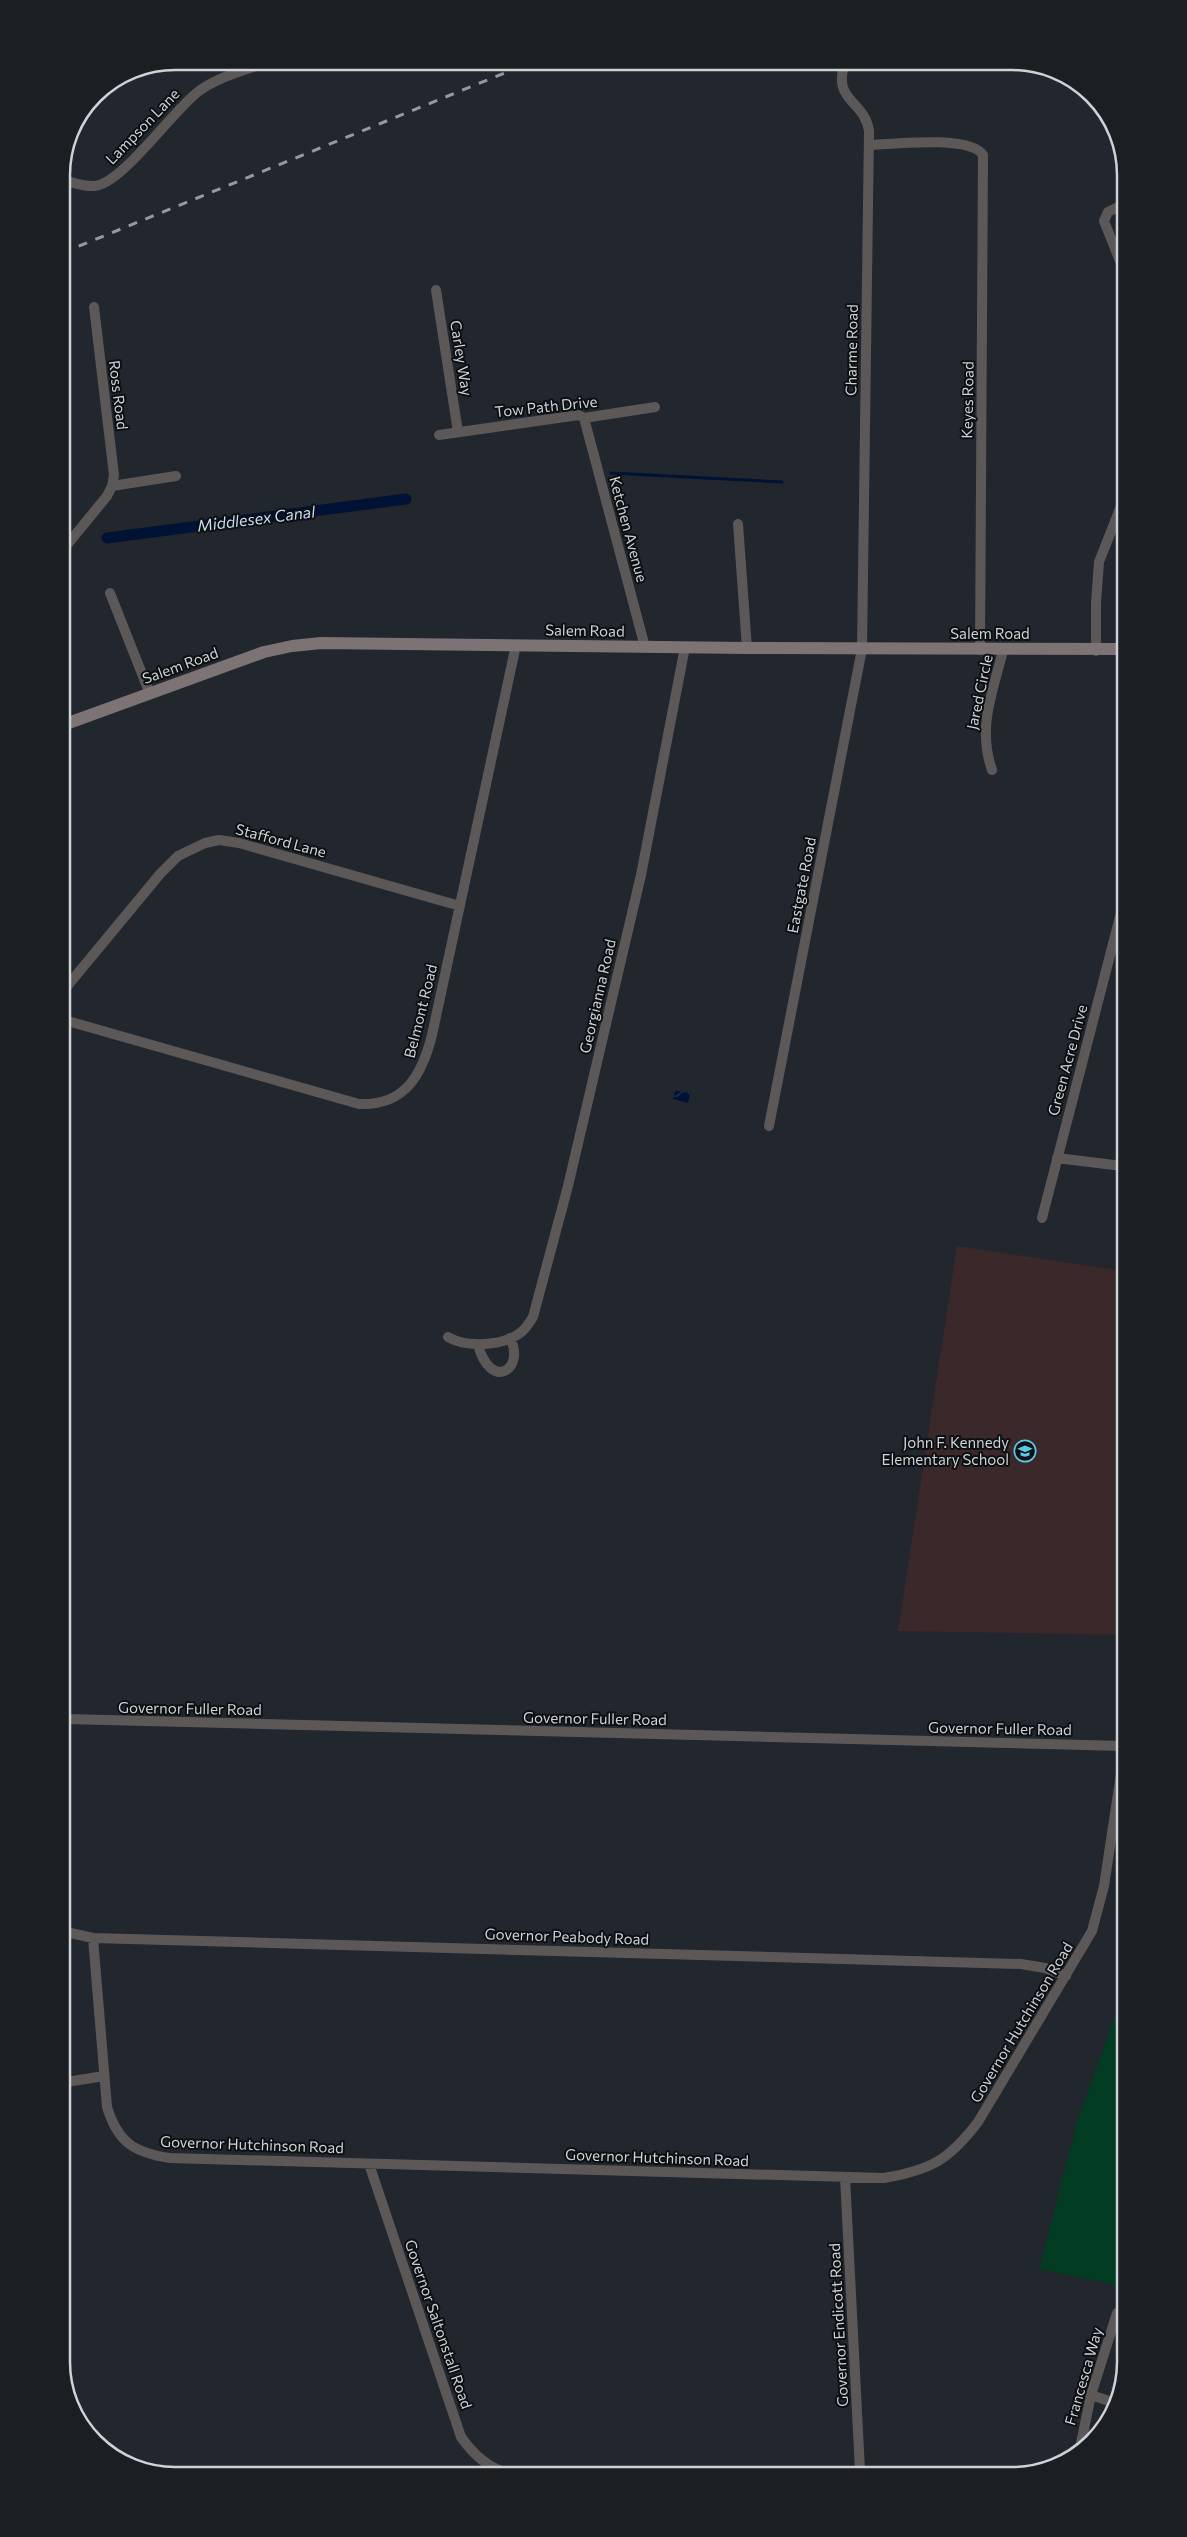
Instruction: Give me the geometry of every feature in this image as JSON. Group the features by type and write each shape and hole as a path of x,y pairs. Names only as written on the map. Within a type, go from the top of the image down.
{"main road":[{"name":"Salem Road","path":"70,723 257,655 305,644 341,642 747,648 1096,651 1117,649"}],"street":[{"name":"Lampson Lane","path":"70,182 85,185 106,183 125,168 180,107 201,89 248,70"},
{"name":"Charme Road","path":"844,70 842,78 843,92 866,119 870,145 862,649"},
{"name":"Keyes Road","path":"870,145 940,143 969,147 980,151 984,161 980,650"},
{"path":"1117,208 1108,212 1104,221 1117,254"},
{"name":"Carley Way","path":"436,290 458,432"},
{"name":"Ross Road","path":"94,307 114,475 112,486"},
{"name":"Tow Path Drive","path":"439,435 579,415 584,418 655,407"},
{"name":"Ketchen Avenue","path":"584,418 645,647"},
{"path":"70,541 107,496 112,486 176,476"},
{"path":"1096,651 1096,603 1099,562 1117,516"},
{"path":"738,524 747,648"},
{"path":"110,592 150,694"},
{"name":"Belmont Road","path":"70,1022 359,1104 387,1100 413,1082 428,1052 516,645"},
{"name":"Georgianna Road","path":"448,1337 457,1342 478,1345 510,1338 519,1334 533,1317 568,1186 641,876 685,647"},
{"name":"Eastgate Road","path":"769,1126 862,649"},
{"name":"Jared Circle","path":"992,770 985,746 985,727 1003,650"},
{"name":"Stafford Lane","path":"70,983 170,864 194,847 211,841 239,843 460,906"},
{"name":"Green Acre Drive","path":"1042,1218 1117,928"},
{"path":"1058,1158 1117,1165"},
{"path":"478,1345 487,1367 494,1372 504,1371 512,1364 515,1356 515,1348 510,1338"},
{"name":"Governor Fuller Road","path":"70,1719 1117,1746"},
{"name":"Governor Hutchinson Road","path":"93,1938 104,2076 112,2124 121,2138 135,2148 150,2155 170,2158 884,2178 912,2173 938,2162 960,2146 978,2122 1089,1938 1097,1917 1117,1796"},
{"name":"Governor Peabody Road","path":"70,1933 93,1938 1021,1964 1046,1968 1066,1976"},
{"path":"70,2081 104,2076"},
{"name":"Governor Saltonstall Road","path":"369,2164 461,2437 471,2451 484,2462 495,2467"},
{"name":"Governor Endicott Road","path":"845,2177 860,2467"},
{"name":"Francesca Way","path":"1082,2440 1091,2395 1117,2313"},
{"path":"1091,2395 1109,2401"}],"shaded area":[{"name":"John F. Kennedy Elementary School","path":"957,1246 1117,1270 1117,1635 898,1631"}],"green space":[{"path":"1117,2011 1117,2285 1039,2269 1078,2119"}],"water":[{"path":"675,1091 691,1092 688,1103 673,1099"}],"waterway":[{"path":"611,473 782,482"},
{"name":"Middlesex Canal","path":"107,538 406,499"}],"railway":[{"path":"70,250 512,70"}],"place":[{"name":"John F. Kennedy Elementary School","path":"1025,1451"}]}
